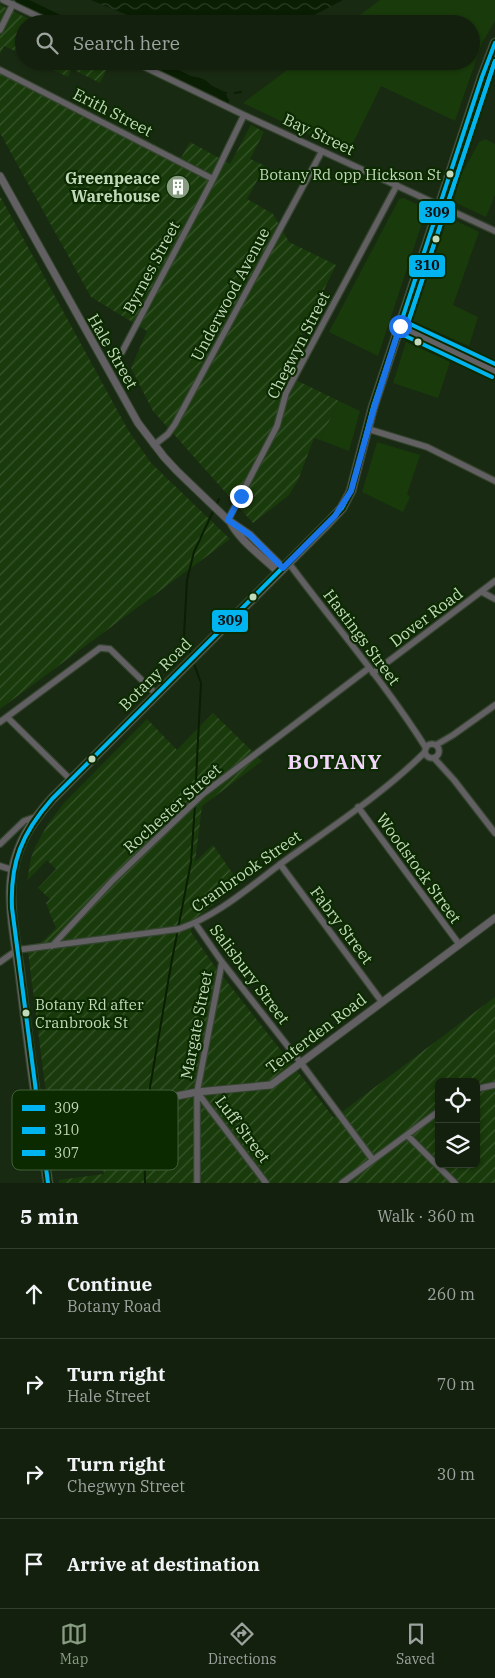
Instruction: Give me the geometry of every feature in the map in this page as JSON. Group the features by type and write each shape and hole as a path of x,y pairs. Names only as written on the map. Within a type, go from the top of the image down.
{"main road":[{"name":"Botany Road","path":"35,1090 12,901 13,870 22,840 35,817 335,516 347,499 400,326 482,77 495,43"},
{"name":"Botany Road","path":"46,1170 48,1183"}],"street":[{"path":"4,0 35,15"},
{"path":"0,30 12,4"},
{"name":"Erith Street","path":"0,70 213,179"},
{"name":"Bay Street","path":"151,70 495,231"},
{"name":"Byrnes Street","path":"122,352 213,179 244,115"},
{"name":"Underwood Avenue","path":"157,443 170,432 322,151"},
{"name":"Hale Street","path":"0,176 138,423 157,443 177,471 228,520 250,535 283,567"},
{"name":"Chegwyn Street","path":"228,520 277,426 286,393 397,185"},
{"path":"400,326 495,371"},
{"path":"368,429 427,447 495,481"},
{"name":"Hastings Street","path":"283,567 369,668 495,833"},
{"name":"Dover Road","path":"373,674 495,582"},
{"path":"482,592 495,598"},
{"path":"0,722 100,648 110,649 156,694"},
{"name":"Rochester Street","path":"52,946 114,880 203,794 369,668"},
{"name":"Cranbrook Street","path":"17,950 178,928 195,923 225,904 495,705"},
{"path":"7,717 71,780"},
{"name":"Woodstock Street","path":"358,807 459,944"},
{"path":"0,844 24,821 35,817"},
{"name":"Fabry Street","path":"280,864 382,1002"},
{"path":"0,866 13,870"},
{"name":"Tenterden Road","path":"178,1096 197,1092 271,1085 495,918"},
{"name":"Salisbury Street","path":"195,923 222,962 301,1063 373,1160"},
{"path":"0,962 17,950"},
{"name":"Margate Street","path":"197,1183 197,1092 222,962"},
{"path":"480,1088 495,1085"},
{"name":"Luff Street","path":"197,1092 266,1183"},
{"path":"342,1183 435,1114"},
{"path":"407,1135 455,1183"}],"shaded area":[{"path":"380,0 495,0 495,21 480,49 480,15 360,15"},
{"path":"0,5 21,15 15,15 15,51 4,46 0,54"},
{"path":"0,66 181,158 190,142 230,164 251,125 264,132 250,159 265,166 247,199 273,214 289,242 336,265 281,375 339,401 320,440 314,438 298,480 289,495 253,523 153,411 131,368 147,331 91,297 0,133"},
{"path":"54,70 72,70 68,77"},
{"path":"74,70 106,70 100,83"},
{"path":"287,70 473,70 455,121 381,86 348,153 243,103"},
{"path":"485,139 495,144 495,195 486,217 454,202 461,175 479,142"},
{"path":"0,196 128,430 151,463 230,539 0,709"},
{"path":"404,198 424,208 426,211 378,356 329,332 399,199"},
{"path":"450,218 479,232 453,305 478,317 469,346 413,321 447,220"},
{"path":"406,342 450,362 438,398 393,383"},
{"path":"339,401 360,411 349,451 320,440"},
{"path":"377,442 420,455 407,494 410,497 403,512 362,492"},
{"path":"213,713 262,761 202,806 195,862 213,845 239,883 193,921 191,932 213,964 334,1118 495,997 495,1183 59,1183 59,1180 104,1174 103,1170 178,1170 178,1090 46,1090 28,952 56,928 46,903 50,899 38,888 56,869 47,860 27,881 35,847 48,824 64,803 147,719 177,750"}],"water":[{"path":"91,0 343,0 314,15 127,15"}],"waterway":[{"path":"20,0 51,15"},
{"path":"169,70 220,94 225,101"},
{"path":"187,78 202,80 209,84 214,91 226,93"},
{"path":"235,93 241,92"},
{"path":"220,94 226,96"},
{"path":"191,654 184,636 187,580 194,552 219,499"},
{"path":"193,661 201,683 195,798"},
{"path":"150,1090 191,862 195,805"},
{"path":"145,1170 145,1183"}],"transit line":[{"name":"309","path":"36,1090 12,908 13,876 20,849 33,824 52,799 342,508 351,491 373,407 482,77 495,43"},
{"name":"310","path":"406,328 495,61"},
{"name":"307","path":"495,61 408,323 495,364"},
{"name":"310","path":"397,332 492,377"},
{"name":"309","path":"46,1170 48,1183"}],"place":[{"name":"Botany Rd opp Hickson St","path":"450,174"},
{"name":"Greenpeace Warehouse","path":"178,187"},
{"name":"Botany Rd after Cranbrook St","path":"26,1013"}],"district":[{"name":"BOTANY","path":"335,762"}],"route":[{"path":"241,496 228,520 250,535 283,568 335,516 342,508 351,491 374,408 400,326"}]}
